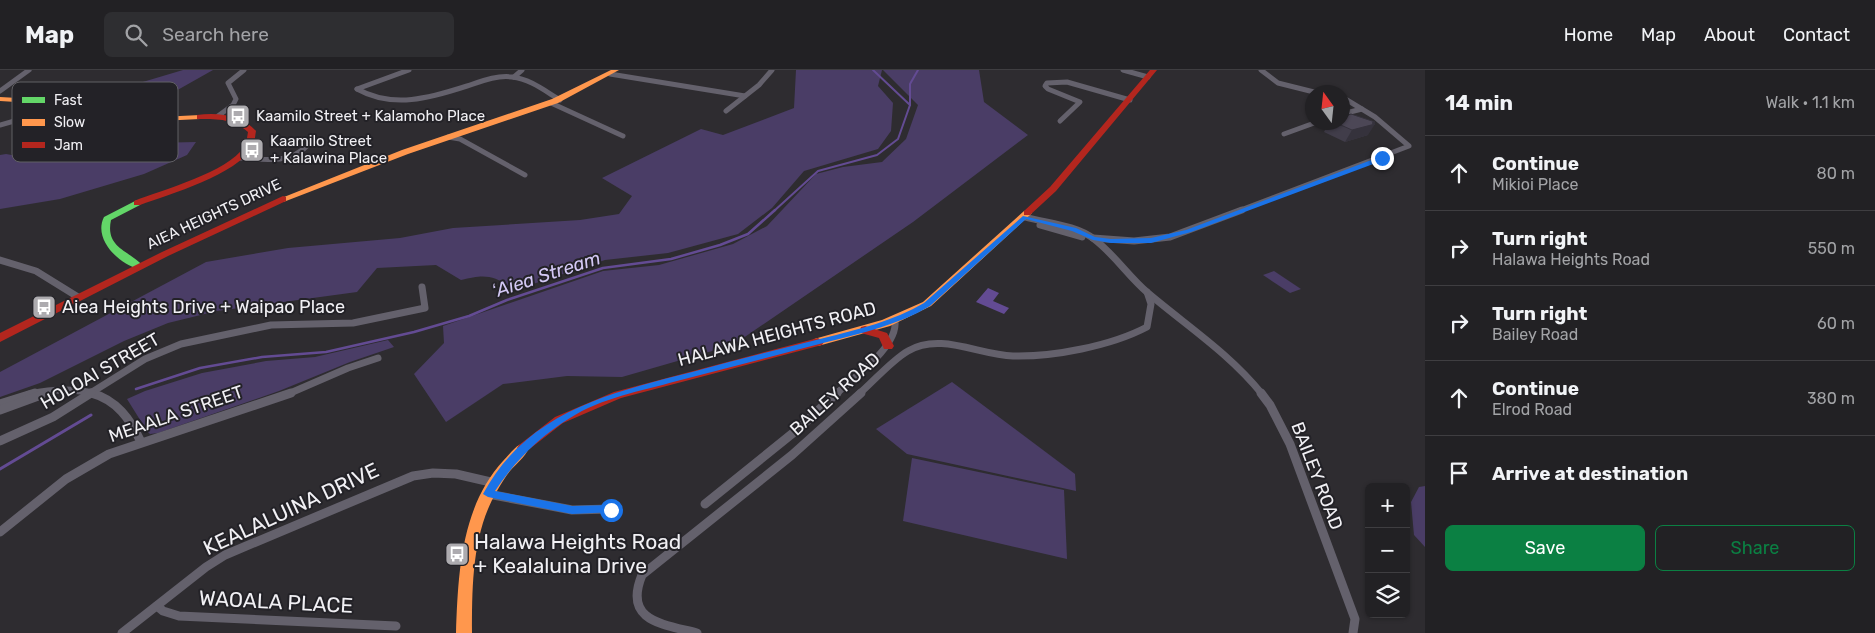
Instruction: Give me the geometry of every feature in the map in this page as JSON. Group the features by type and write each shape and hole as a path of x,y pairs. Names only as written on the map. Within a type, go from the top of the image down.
{"street":[{"path":"13,82 29,70"},
{"path":"218,116 233,105 236,99 228,83 244,70"},
{"path":"409,70 358,89 374,98 407,100 440,95 493,78 514,77 556,102 623,136"},
{"path":"514,77 522,70"},
{"path":"726,111 772,70"},
{"path":"1123,70 1151,73"},
{"path":"1261,70 1270,78 1305,90"},
{"path":"613,72 745,96"},
{"name":"AIEA HEIGHTS DRIVE","path":"0,338 192,238 273,202 448,137 556,102 613,72"},
{"name":"HALAWA HEIGHTS ROAD","path":"464,633 469,548 476,522 488,494 506,466 536,436 568,415 588,405 633,390 896,321 927,304 1053,190 1151,73"},
{"path":"1060,121 1080,102 1048,89 1045,86 1047,83 1059,81 1130,100"},
{"path":"0,92 12,83"},
{"path":"1025,217 1040,225 1073,235 1093,238 1134,241 1170,237 1410,146 1375,117 1350,102"},
{"path":"1350,112 1362,109"},
{"path":"138,266 111,246 103,230 107,219 127,206 211,174 240,158 251,145 252,131 240,121 218,116 178,118"},
{"path":"0,125 12,121"},
{"path":"1284,134 1305,126"},
{"path":"448,137 460,139 525,175"},
{"path":"240,158 285,158 303,151 309,144"},
{"name":"BAILEY ROAD","path":"1093,238 1147,292 1194,328 1245,373 1270,405 1290,444 1355,619 1353,633"},
{"path":"0,260 36,271 78,297"},
{"name":"HOLOAI STREET","path":"0,441 52,417 145,359 181,344 270,325 353,323 425,308 422,287"},
{"name":"BAILEY ROAD","path":"697,633 648,618 641,613 637,605 636,589 642,575 792,455 906,350 919,345 934,343 1005,355 1034,356 1128,337 1147,327 1151,304 1147,292"},
{"path":"705,504 798,430 888,346 896,330 896,321"},
{"path":"864,330 883,336 888,346"},
{"name":"MEAALA STREET","path":"0,532 90,462 141,442 286,395 348,368 378,358"},
{"path":"0,404 32,393 80,390 93,392 113,401 122,409 133,421 141,442"},
{"path":"0,410 54,391"},
{"name":"KEALALUINA DRIVE","path":"122,633 206,567 225,555 395,482 413,476 440,473 456,474 495,484"},
{"path":"488,494 572,510 611,510"},
{"name":"WAOALA PLACE","path":"157,606 179,616 396,626"}],"shaded area":[{"path":"183,70 213,70 178,90 178,82 143,82"},
{"path":"796,70 882,70 878,86 893,103 891,131 878,149 804,171 772,208 738,234 668,253 605,260 515,290 501,281 489,277 461,280 436,265 377,268 357,292 217,311 168,323 124,341 40,383 0,397 0,372 206,262 288,248 400,238 453,228 580,220 619,214 632,196 602,178 701,129 723,135 794,108"},
{"path":"883,70 979,70 984,102 1028,135 913,222 733,345 622,377 567,376 503,384 446,422 414,374 444,343 443,326 603,271 659,265 733,244 767,226 816,174 843,167 882,162 906,139 918,105"},
{"path":"178,142 196,142 187,155 178,159"},
{"path":"0,155 12,155 12,162 171,162 144,174 60,199 0,209"},
{"path":"1274,271 1301,289 1290,293 1263,275"},
{"path":"988,288 999,293 993,301 1009,308 1004,314 976,302"},
{"path":"388,340 394,347 350,362 279,391 158,433 150,434 147,431 127,399 145,391 202,373 266,361 315,357"},
{"path":"952,382 1075,474 1076,491 907,454 876,429"},
{"path":"912,458 1064,490 1067,559 903,521"},
{"path":"1425,486 1425,547 1414,535 1411,502 1419,487"}],"building":[{"path":"1350,114 1375,122 1372,123 1375,124 1352,130 1350,129"}],"waterway":[{"path":"873,70 910,105"},
{"name":"ʻAiea Stream","path":"910,105 910,84 918,70"},
{"name":"ʻAiea Stream","path":"774,211 818,171 877,155 898,139 910,105"},
{"name":"ʻAiea Stream","path":"136,389 200,368 262,357 326,352 414,332 469,316 507,300 603,268 671,259 720,245 748,234 775,210"},
{"name":"ʻAiea Stream","path":"0,469 91,415"}],"traffic: fast":[{"path":"137,203 107,219 105,227 108,241 113,247 138,266"}],"traffic: slow":[{"path":"283,199 405,152 555,101 616,70"},
{"path":"0,99 12,100"},
{"path":"178,118 200,117"},
{"path":"818,342 886,323 927,304 1027,213"},
{"path":"464,633 469,557 473,533 480,511 491,489 505,468 523,448"}],"traffic: jam":[{"path":"1027,213 1053,189 1154,70"},
{"path":"137,203 215,173 242,155 249,146 252,131 241,122 221,117 200,117"},
{"path":"0,338 165,254 283,199"},
{"path":"865,330 883,336 888,346"},
{"path":"523,448 559,420 618,395 818,342"}],"place":[{"name":"Kaamilo Street + Kalamoho Place","path":"238,116"},
{"name":"Kaamilo Street + Kalawina Place","path":"252,150"},
{"name":"Aiea Heights Drive + Waipao Place","path":"44,307"},
{"name":"Halawa Heights Road + Kealaluina Drive","path":"457,554"}],"route":[{"path":"611,510 572,510 488,494 506,466 536,436 568,415 588,405 611,396 864,330 896,321 909,315 927,304 1025,217 1046,221 1093,238 1111,241 1151,240 1170,237 1382,158"}]}
